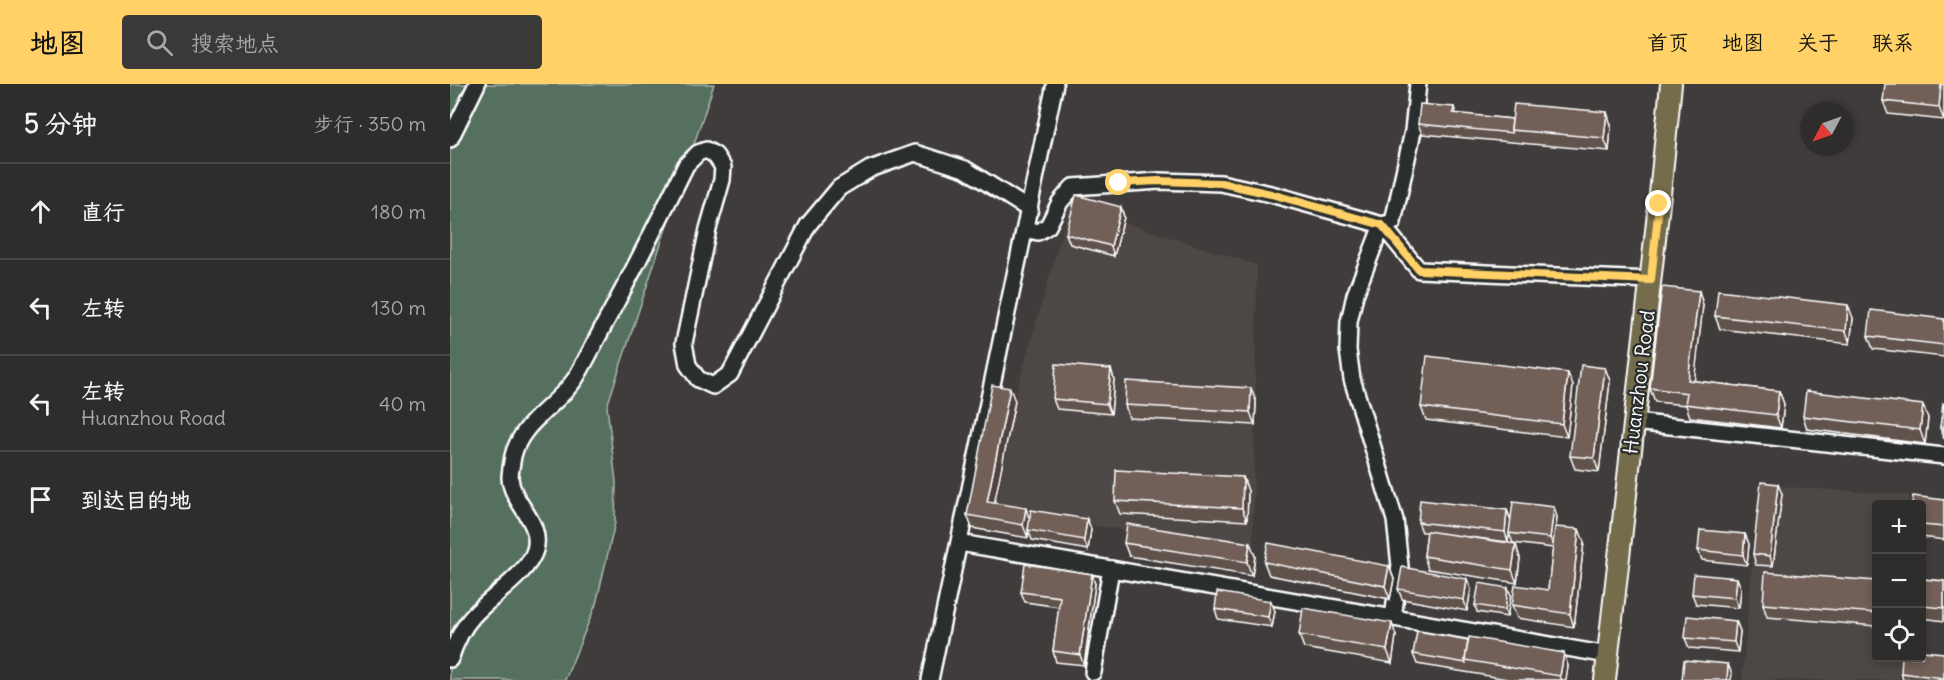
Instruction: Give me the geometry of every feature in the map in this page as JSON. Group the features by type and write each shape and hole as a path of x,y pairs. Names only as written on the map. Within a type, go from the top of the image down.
{"main road":[{"name":"Huanzhou Road","path":"1605,680 1671,84"}],"street":[{"path":"450,139 477,84"},
{"path":"930,680 1030,210 1054,84"},
{"path":"1025,229 1038,232 1048,226 1060,202 1073,186 1159,181 1221,183 1271,194 1382,225 1393,222 1413,131 1418,84"},
{"path":"450,659 456,641 471,617 524,568 535,550 535,535 531,520 516,497 510,479 513,456 519,438 532,422 556,402 574,380 686,165 698,153 706,150 715,155 723,167 722,180 708,229 684,343 688,365 698,380 713,386 730,374 808,225 839,188 870,169 915,153 965,169 1030,210"},
{"path":"1382,225 1419,270 1651,280"},
{"path":"1382,225 1352,308 1348,350 1352,379 1395,520 1400,566 1393,618"},
{"path":"1634,422 1944,456"},
{"path":"960,543 1608,655"},
{"path":"1093,672 1111,569"}],"shaded area":[{"path":"1070,205 1257,265 1253,548 996,512 1016,392"},
{"path":"1759,485 1909,495 1909,500 1872,500 1872,662 1901,662 1899,680 1742,680"}],"green space":[{"path":"450,84 714,84 607,406 616,482 615,523 596,604 565,680 450,680"}],"building":[{"path":"1885,84 1941,84 1939,107 1883,101"},
{"path":"1420,104 1454,107 1453,113 1512,119 1512,133 1418,124"},
{"path":"1514,104 1607,112 1604,138 1511,130"},
{"path":"1076,195 1121,207 1111,246 1066,234"},
{"path":"1662,287 1699,291 1688,380 1779,391 1776,415 1685,404 1687,393 1650,388"},
{"path":"1718,290 1848,305 1846,331 1715,316"},
{"path":"1871,310 1944,319 1944,345 1868,336"},
{"path":"1427,356 1568,373 1562,424 1421,407"},
{"path":"1056,364 1111,369 1107,404 1053,399"},
{"path":"1581,365 1605,368 1594,458 1570,456"},
{"path":"1126,381 1251,388 1250,412 1125,405"},
{"path":"992,385 1010,388 987,502 1026,508 1023,525 967,515"},
{"path":"1806,391 1923,405 1920,430 1803,416"},
{"path":"1944,404 1944,429 1940,428"},
{"path":"1116,470 1243,477 1242,508 1115,501"},
{"path":"1761,482 1778,484 1770,556 1753,554"},
{"path":"1913,496 1944,500 1944,527 1926,525 1926,500 1912,500"},
{"path":"1420,500 1507,510 1505,532 1418,522"},
{"path":"1513,502 1554,507 1550,538 1509,533"},
{"path":"1031,510 1087,519 1084,540 1028,530"},
{"path":"1127,524 1250,543 1247,562 1124,543"},
{"path":"1555,527 1579,529 1570,614 1512,605 1515,585 1548,590"},
{"path":"1700,530 1745,534 1743,555 1698,550"},
{"path":"1427,531 1516,544 1512,570 1424,556"},
{"path":"1268,543 1389,566 1385,586 1264,562"},
{"path":"1025,564 1092,574 1080,655 1053,651 1060,597 1021,592"},
{"path":"1402,567 1467,579 1464,600 1398,589"},
{"path":"1765,572 1872,581 1872,613 1763,604"},
{"path":"1694,574 1737,578 1735,598 1692,594"},
{"path":"1926,579 1944,581 1944,608 1926,606"},
{"path":"1479,583 1508,588 1505,610 1475,605"},
{"path":"1217,592 1271,601 1268,617 1215,609"},
{"path":"1303,608 1392,623 1387,650 1299,635"},
{"path":"1687,616 1736,621 1734,642 1685,638"},
{"path":"1417,631 1468,640 1466,663 1413,654"},
{"path":"1469,637 1564,653 1560,676 1465,660"},
{"path":"1926,651 1944,653 1944,678 1901,673 1902,662 1926,662"},
{"path":"1684,660 1728,664 1727,680 1682,680"}],"route":[{"path":"1119,183 1159,181 1221,183 1271,194 1382,225 1419,270 1651,280 1659,204"}]}
